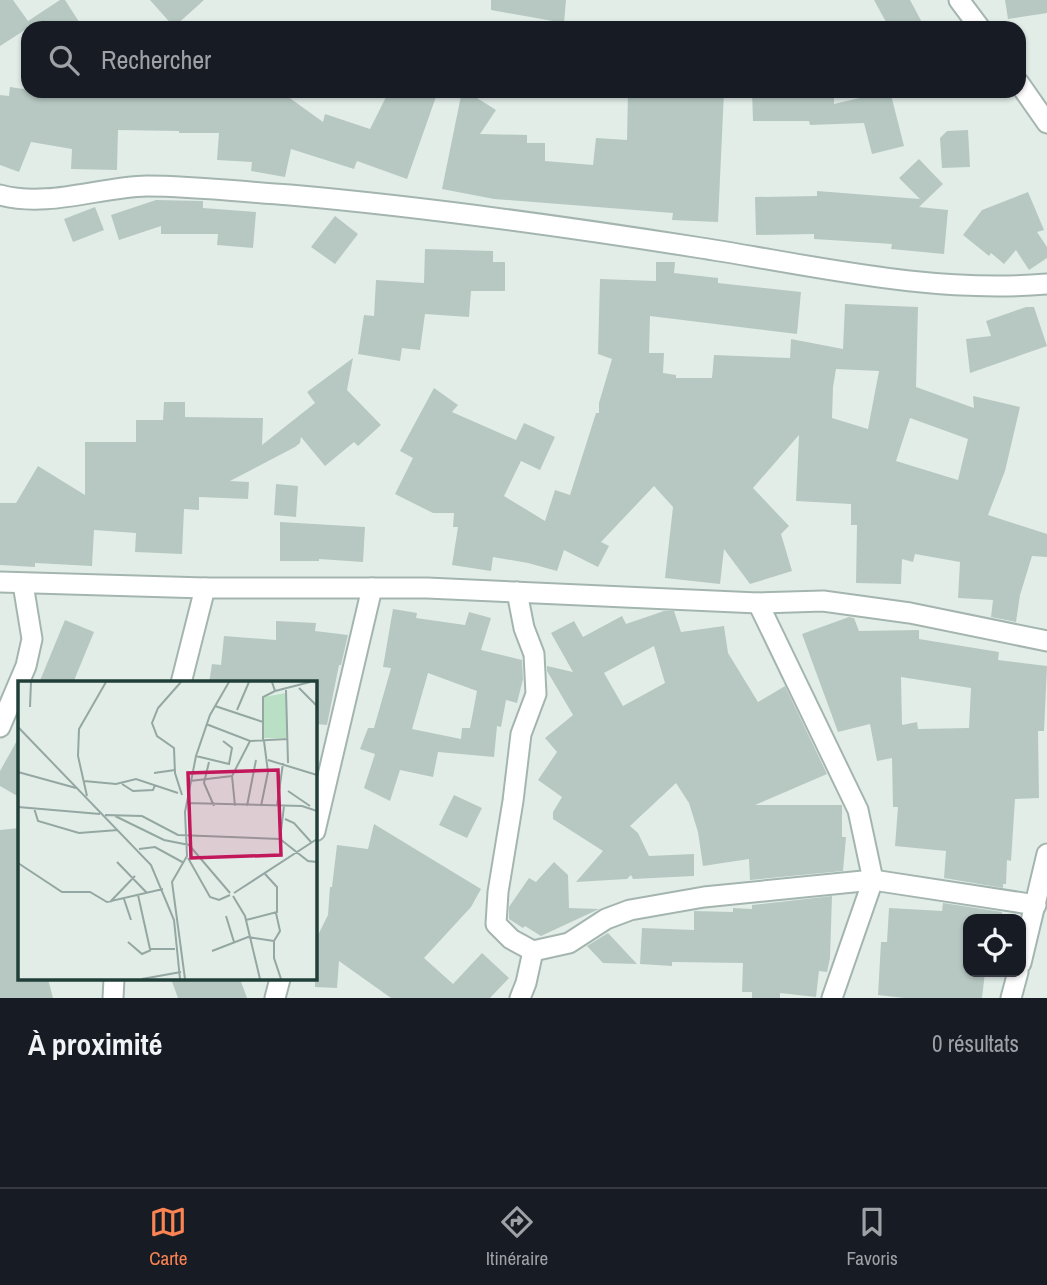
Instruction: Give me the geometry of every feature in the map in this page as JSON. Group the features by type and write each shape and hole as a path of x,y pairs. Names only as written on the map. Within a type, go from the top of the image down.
{"street":[{"path":"958,0 974,21"},
{"path":"1026,93 1047,123"},
{"path":"1,198 44,199 146,186 290,195 460,212 697,247 840,272 951,286 1007,288 1047,284"},
{"path":"0,582 517,592 758,603 823,601 910,613 1047,641"},
{"path":"20,681 32,639 23,584"},
{"path":"181,681 205,588"},
{"path":"317,822 372,588"},
{"path":"517,592 524,628 534,654 536,694 519,745 498,892 496,924 511,939 533,951 569,943 606,919 630,910 704,897 873,880 1036,905"},
{"path":"758,603 858,810 873,880 832,998"},
{"path":"0,727 18,685"},
{"path":"1026,943 1047,854"},
{"path":"520,998 533,951"},
{"path":"1012,998 1017,977"},
{"path":"275,998 279,981"}],"building":[{"path":"0,0 13,0 28,21 21,21 21,32 0,46"},
{"path":"60,0 65,0 78,21 28,21"},
{"path":"150,0 204,0 181,21 169,21"},
{"path":"491,0 566,0 564,21 491,10"},
{"path":"874,0 910,0 921,21 885,21"},
{"path":"1005,0 1047,0 1047,13 1008,19"},
{"path":"10,87 21,89 21,98 290,98 323,122 325,114 370,129 386,98 436,98 407,179 357,161 354,169 291,149 285,177 251,171 252,162 217,160 219,133 179,131 118,130 117,170 71,169 72,149 31,142 19,172 0,165 0,95 9,96"},
{"path":"461,98 477,98 496,110 480,134 527,135 527,143 545,143 545,161 593,165 596,138 627,140 628,98 724,98 718,222 672,220 673,213 494,199 442,189"},
{"path":"752,98 834,98 834,104 860,98 892,98 904,146 872,154 864,123 810,125 809,121 753,121"},
{"path":"968,130 970,167 942,168 940,138 947,131"},
{"path":"919,159 943,184 919,207 948,210 944,254 891,249 892,244 814,239 814,234 756,235 755,197 817,196 817,191 920,199 899,178"},
{"path":"1028,192 1044,230 1037,232 1047,247 1047,258 1029,270 1016,250 1004,264 991,253 989,256 963,235 982,210"},
{"path":"156,200 203,201 203,208 256,212 253,248 217,245 218,234 161,234 161,226 119,240 111,215"},
{"path":"95,207 104,230 73,242 64,219"},
{"path":"335,216 358,234 335,264 311,247"},
{"path":"425,249 493,251 493,262 505,262 505,291 471,291 469,317 425,314 420,350 402,348 400,361 358,354 364,315 374,316 376,280 424,283"},
{"path":"656,262 675,262 674,273 718,278 718,283 801,292 797,334 650,316 649,353 664,353 663,373 676,375 676,378 712,378 714,355 790,358 791,339 843,349 845,304 918,307 916,387 974,408 973,396 1020,407 1005,471 988,515 1047,534 1047,557 1032,556 1020,595 1016,622 991,617 993,600 958,598 960,562 915,554 913,562 902,559 901,584 856,583 857,525 851,525 851,504 796,501 799,435 753,488 789,526 781,534 792,571 750,584 724,549 720,584 665,578 673,507 654,486 601,542 609,546 598,567 564,550 557,571 493,557 491,571 452,565 458,527 453,527 454,513 433,513 395,494 413,458 400,451 434,388 458,405 452,412 516,440 524,423 555,437 540,470 521,461 504,496 545,521 555,490 570,495 596,413 599,413 599,403 612,359 598,354 600,279 656,281","holes":["836,369 879,371 868,429 832,418","910,418 968,439 958,480 896,461"]},
{"path":"1026,307 1034,307 1047,346 970,373 966,339 991,336 986,321"},
{"path":"353,358 347,390 381,425 358,446 354,442 325,466 301,437 300,443 295,447 230,481 249,482 248,499 199,497 199,510 184,509 182,554 135,552 136,533 94,530 92,566 35,563 35,567 0,565 0,503 16,503 38,466 85,495 85,442 136,442 136,420 163,420 164,402 185,402 185,417 263,418 262,445 315,403 307,392"},
{"path":"276,484 298,486 296,517 274,515"},
{"path":"280,522 365,527 363,562 319,559 280,561"},
{"path":"393,609 417,613 416,618 465,625 469,612 491,618 481,650 522,660 523,679 517,703 506,700 501,727 497,726 494,757 438,752 433,777 400,770 390,801 364,788 375,754 360,749 368,728 374,728 391,668 383,667","holes":["428,673 477,691 470,728 462,728 461,739 412,729"]},
{"path":"664,611 674,611 681,632 724,626 728,653 758,702 785,686 827,774 755,805 842,805 842,837 846,837 843,871 750,880 749,859 703,866 698,832 689,803 676,783 630,826 638,833 649,856 694,854 694,876 633,879 631,875 627,879 576,882 603,851 553,819 553,812 562,797 538,780 557,752 545,738 573,715 547,671 547,666 573,672 551,633 574,621 583,637 622,616 626,624","holes":["654,646 665,683 623,706 604,673"]},
{"path":"849,617 854,618 859,631 919,630 919,639 999,652 998,660 1047,666 1044,731 1038,731 1039,798 1015,799 1011,861 1007,860 1006,884 1003,884 1003,888 944,878 946,851 895,846 898,807 893,807 892,758 877,761 870,724 838,732 802,634","holes":["901,677 971,688 969,728 918,729 917,722 902,725"]},
{"path":"65,620 94,632 74,681 40,681"},
{"path":"276,621 316,623 315,631 348,635 327,725 317,724 317,681 209,681 212,664 221,665 224,636 276,640"},
{"path":"18,739 18,796 0,786 0,771"},
{"path":"454,795 482,808 467,838 439,825"},
{"path":"374,824 481,889 471,907 424,958 453,984 482,953 509,978 490,998 391,998 339,961 337,988 315,987 317,937 328,915 337,845 368,849"},
{"path":"18,828 18,981 49,981 53,998 0,998 0,830"},
{"path":"554,862 568,875 569,908 599,909 541,936 509,919 509,907 529,878 536,882"},
{"path":"832,896 830,958 827,972 819,971 816,997 780,993 780,998 752,998 752,992 742,992 743,963 672,962 672,966 640,964 642,928 694,930 694,911 733,912 733,908 752,909 752,905"},
{"path":"943,903 1002,912 963,914 963,977 984,977 982,998 904,998 878,995 881,942 887,942 889,908 942,911"},
{"path":"608,933 637,964 603,963 587,946"},
{"path":"172,981 241,981 247,998 178,998"}]}
